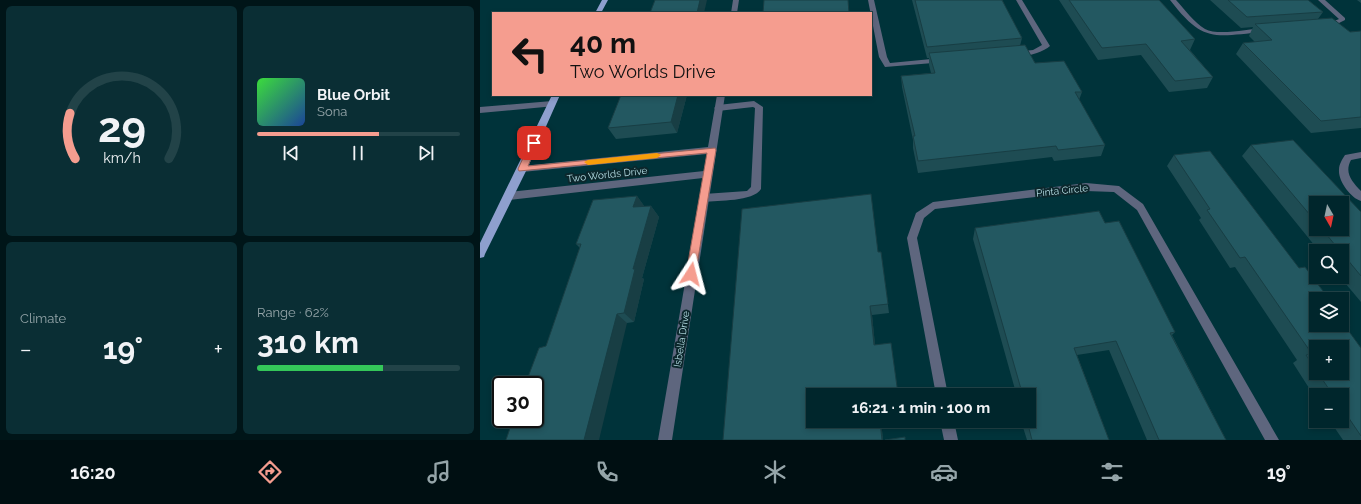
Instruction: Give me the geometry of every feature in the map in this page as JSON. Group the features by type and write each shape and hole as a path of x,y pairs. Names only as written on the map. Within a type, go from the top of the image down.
{"main road":[{"path":"599,12 605,0"},
{"path":"480,254 522,169 554,99"}],"street":[{"path":"734,12 736,0"},
{"path":"871,0 883,57 888,65 950,60"},
{"path":"1004,55 1035,52 1046,46 1019,0"},
{"path":"1173,0 1206,32 1226,33 1271,29"},
{"path":"1316,26 1331,25 1343,19 1321,0"},
{"name":"Isbella Drive","path":"664,440 720,96"},
{"path":"480,110 554,99"},
{"path":"704,198 749,194 756,189 759,107 754,104 718,108"},
{"name":"Two Worlds Drive","path":"522,169 712,150"},
{"path":"1361,155 1348,157 1344,163 1345,180 1361,197"},
{"name":"Two Worlds Drive","path":"509,196 708,174"},
{"name":"Pinta Circle","path":"941,388 912,238 920,216 933,206 1086,187 1116,189 1140,207 1272,440"},
{"path":"948,428 951,440"}],"building":[{"path":"655,0 700,0 697,12 650,12"},
{"path":"764,0 848,0 849,12 763,12"},
{"path":"915,0 1002,0 1022,38 927,47"},
{"path":"1069,0 1159,0 1195,39 1181,41 1213,77 1175,81 1146,44 1102,48"},
{"path":"1228,0 1308,0 1323,12 1247,17"},
{"path":"1332,18 1350,32 1361,31 1361,117 1321,121 1243,43 1272,40 1255,24"},
{"path":"1025,45 1035,63 1064,61 1082,92 1075,92 1105,145 1058,150 1056,146 918,161 913,136 915,136 901,76 935,73 929,53"},
{"path":"621,96 678,96 671,122 608,128"},
{"path":"1293,140 1346,196 1309,196 1309,214 1251,145"},
{"path":"1210,151 1299,268 1305,267 1309,272 1309,284 1318,284 1324,292 1309,292 1309,332 1349,332 1361,348 1361,436 1349,418 1349,388 1328,388 1323,380 1349,380 1349,340 1309,340 1309,350 1245,257 1240,258 1207,210 1210,209 1174,155"},
{"path":"871,194 878,252 881,252 888,304 870,306 874,345 891,343 897,388 806,388 806,428 881,428 882,440 723,440 742,209"},
{"path":"637,196 633,207 651,206 633,269 635,269 624,313 617,314 584,440 506,440 510,428 544,428 544,376 528,376 539,348 546,346 581,244 576,244 593,200"},
{"path":"1349,199 1361,212 1361,276 1349,261 1349,244 1334,244 1328,236 1349,236"},
{"path":"1099,211 1105,223 1119,221 1175,332 1170,333 1226,440 1159,440 1116,341 1074,348 1109,440 1032,440 1029,428 1036,428 1036,388 1021,388 975,228"},
{"path":"905,437 905,440 885,440"}],"slow traffic":[{"path":"588,162 657,155"}],"route":[{"path":"534,143 522,169 712,150 691,274"}]}
